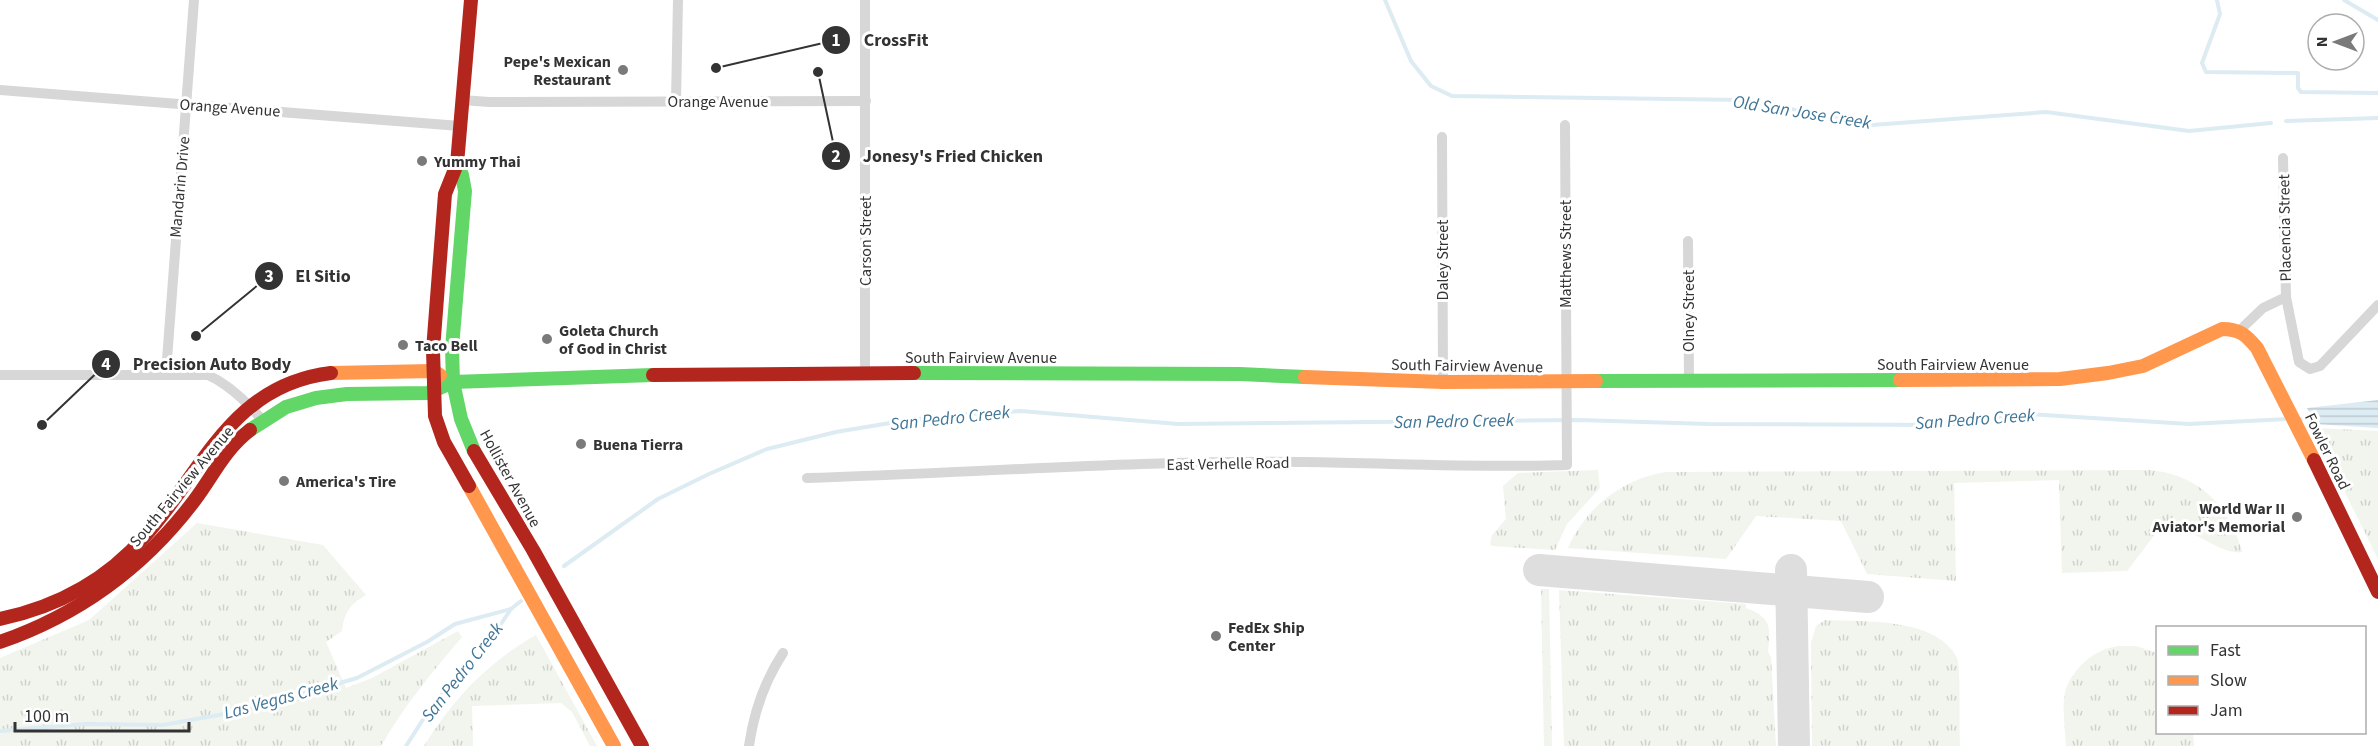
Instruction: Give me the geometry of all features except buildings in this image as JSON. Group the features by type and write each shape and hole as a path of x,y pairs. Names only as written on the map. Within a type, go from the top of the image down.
{"main road":[{"name":"Hollister Avenue","path":"471,0 457,164 445,194 437,282 433,392 439,431 614,746"},
{"name":"Hollister Avenue","path":"457,164 465,191 453,338 453,382 461,419 475,454 533,550 642,746"},
{"name":"South Fairview Avenue","path":"0,642 60,618 100,593 129,571 176,522 230,448 263,422 296,402 314,397 341,394 433,392 453,382 517,381 600,375 1152,373 1443,382 2060,379 2143,366 2222,329 2240,330"},
{"name":"Fowler Road","path":"2240,330 2253,341 2285,400 2378,592"},
{"name":"South Fairview Avenue","path":"0,619 37,610 61,600 94,581 114,565 159,520 223,430 250,406 295,380 354,372 433,371 453,382"}],"street":[{"name":"Mandarin Drive","path":"166,374 194,0"},
{"path":"676,101 678,0"},
{"name":"Carson Street","path":"865,0 865,374"},
{"name":"Orange Avenue","path":"0,90 460,126"},
{"name":"Orange Avenue","path":"462,100 489,102 866,100"},
{"name":"Matthews Street","path":"1565,125 1566,382"},
{"name":"Daley Street","path":"1442,138 1443,382"},
{"name":"Placencia Street","path":"2283,158 2286,297"},
{"name":"Olney Street","path":"1688,241 1689,382"},
{"path":"2240,330 2262,308 2286,297 2296,355 2301,365 2310,369 2320,366 2378,305"},
{"path":"0,375 208,375 223,382 250,406 263,422"},
{"name":"East Verhelle Road","path":"807,478 1133,464 1304,462 1475,467 1567,465 1566,382"},
{"path":"749,746 756,706 783,653"}],"green space":[{"path":"2317,428 2378,431 2378,559 2315,432"},
{"path":"1598,470 1600,488 1567,524 1555,550 1492,546 1490,544 1492,535 1506,519 1503,486 1518,473"},
{"path":"2149,470 2183,478 2209,495 2229,520 2242,552 2232,552 2189,532 2168,526 2159,529 2127,571 2062,573 2059,480 1954,483 1956,581 1867,574 1841,521 1756,516 1726,559 1568,548 1585,520 1607,498 1634,481 1665,472"},
{"path":"197,523 323,545 366,595 349,610 344,619 342,631 326,642 346,688 372,678 458,631 462,637 419,690 381,746 0,746 0,658 89,620"},
{"path":"1541,589 1549,589 1552,746 1544,746"},
{"path":"1559,590 1746,604 1746,608 1760,615 1768,624 1768,652 1771,657 1776,746 1564,746"},
{"path":"1825,620 1898,624 1917,628 1947,645 1957,658 1958,664 1960,746 1812,746 1811,643 1816,626"},
{"path":"536,635 597,746 590,746 572,712 561,703 472,706 473,746 424,746 447,713 473,683 502,657"},
{"path":"2136,646 2156,653 2156,734 2193,734 2194,746 2066,746 2064,698 2066,688 2084,663 2092,656 2110,648"}],"shaded area":[{"path":"2378,400 2378,428 2314,424 2307,408"}],"waterway":[{"name":"Old San Jose Creek","path":"1385,0 1411,61 1431,86 1452,96 1745,100 1872,125 2046,112 2189,131 2271,123"},
{"path":"2217,0 2220,14 2202,63 2206,72 2298,73 2298,88 2301,92 2378,93"},
{"path":"2344,0 2378,20"},
{"name":"Old San Jose Creek","path":"2286,121 2378,118"},
{"name":"San Pedro Creek","path":"564,566 658,499 767,449 836,432 908,420 968,414 1021,411 1178,424 1579,420 1709,424 1946,425 2029,414 2189,424 2290,419"},
{"name":"San Pedro Creek","path":"2300,419 2317,418"},
{"name":"San Pedro Creek","path":"406,746 433,704 482,652 511,609 521,601"},
{"name":"Las Vegas Creek","path":"0,731 86,724 163,725 246,710 357,678 427,642 455,624 511,609"}],"taxiway":[{"path":"1539,570 1868,597"},
{"path":"1791,570 1794,746"}],"traffic: fast":[{"path":"457,164 465,191 452,348 453,382 461,419 474,451"},
{"path":"914,373 1240,374 1305,377"},
{"path":"250,430 286,407 316,398 347,394 428,393 453,382 653,375"},
{"path":"1596,381 1900,380"}],"traffic: slow":[{"path":"1900,380 2060,379 2108,373 2143,366 2222,329 2234,330 2246,336 2257,348 2314,460"},
{"path":"331,373 433,371 440,375"},
{"path":"1305,377 1443,382 1596,381"},
{"path":"469,486 614,746"}],"traffic: jam":[{"path":"469,486 444,442 435,416 433,350 445,194 457,164 471,0"},
{"path":"0,619 21,614 60,599 79,590 114,566 145,536 203,459 244,412 268,394 297,381 331,373"},
{"path":"653,375 914,373"},
{"path":"0,642 56,618 108,586 131,567 175,525 233,446 250,430"},
{"path":"474,451 533,550 642,746"},
{"path":"2314,460 2378,592"}],"place":[{"name":"CrossFit","path":"716,68"},
{"name":"Pepe's Mexican Restaurant","path":"623,70"},
{"name":"Jonesy's Fried Chicken","path":"818,72"},
{"name":"Yummy Thai","path":"422,161"},
{"name":"El Sitio","path":"196,336"},
{"name":"Goleta Church of God in Christ","path":"547,339"},
{"name":"Taco Bell","path":"403,345"},
{"name":"Precision Auto Body","path":"42,425"},
{"name":"Buena Tierra","path":"581,444"},
{"name":"America's Tire","path":"284,481"},
{"name":"World War II Aviator's Memorial","path":"2297,517"},
{"name":"FedEx Ship Center","path":"1216,636"}]}
